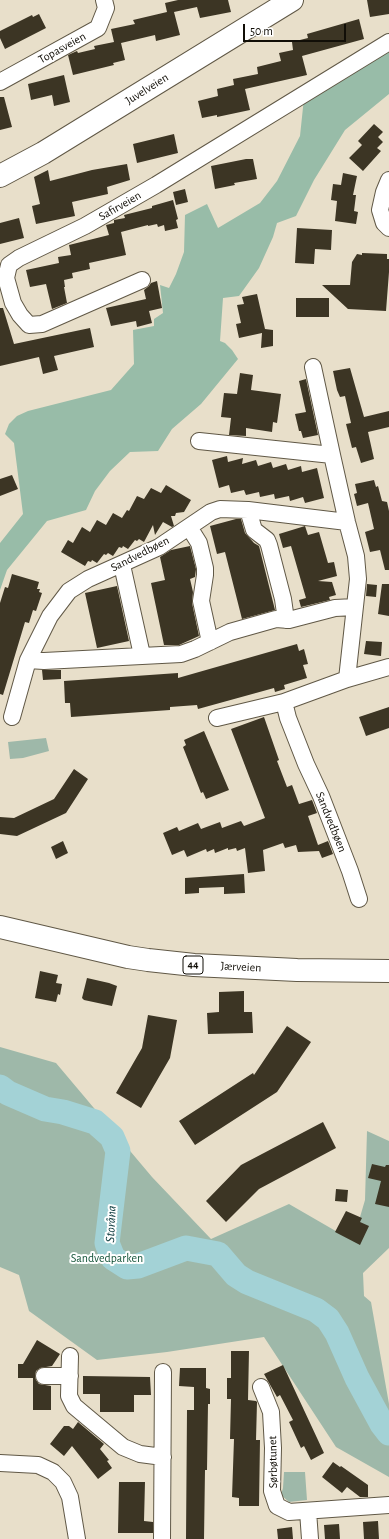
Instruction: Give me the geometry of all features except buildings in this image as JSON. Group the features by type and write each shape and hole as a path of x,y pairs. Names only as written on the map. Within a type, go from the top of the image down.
{"main road":[{"name":"Juvelveien","path":"0,176 43,153 292,0"},
{"name":"Jærveien","path":"0,927 240,957 389,958"},
{"name":"Jærveien","path":"0,927 128,957 156,961 194,965 297,970 389,971"}],"street":[{"name":"Topasveien","path":"0,82 98,28 106,8 104,0"},
{"name":"Safirveien","path":"142,280 42,324 30,324 20,315 13,303 6,278 9,266 19,258 85,226 156,185 389,42"},
{"path":"389,180 384,192 380,210 384,222 389,228"},
{"path":"313,367 347,522 356,556 358,579 347,679"},
{"path":"199,441 332,455"},
{"name":"Sandvedbøen","path":"12,717 28,660 50,616 69,591 88,579 122,565 159,547 211,512 220,509 248,510 347,522"},
{"path":"248,510 254,530 267,540 269,545 283,599 286,620"},
{"path":"189,527 199,543 205,568 201,601 210,642"},
{"path":"122,565 142,655"},
{"path":"28,660 44,661 181,654 195,650 230,632 263,622 276,619 297,619 335,608 355,607"},
{"path":"217,718 284,702 347,679 389,667"},
{"name":"Sandvedbøen","path":"284,702 288,718 332,824 350,870 359,899"},
{"path":"70,1356 69,1396 74,1406 123,1447 140,1454 163,1457"},
{"path":"162,1539 163,1372"},
{"path":"44,1376 70,1376"},
{"name":"Sørbøtunet","path":"261,1387 271,1412 273,1448 272,1491 277,1506 289,1512 389,1504"},
{"path":"0,1463 38,1465 53,1472 63,1482 70,1497 77,1539"},
{"path":"308,1511 310,1539"}],"green space":[{"path":"389,43 389,94 345,130 314,180 296,216 277,223 273,237 259,268 239,296 223,298 220,341 225,343 232,350 238,359 201,404 172,429 158,451 130,452 110,471 95,491 86,510 47,521 7,570 0,590 0,543 23,514 14,443 5,434 9,424 17,416 28,411 111,390 134,364 133,330 154,326 154,319 163,313 160,285 169,288 184,252 185,215 207,204 218,228 260,203 277,181 300,136 304,98"},
{"path":"46,738 49,751 23,758 10,759 8,742"},
{"name":"Sandvedparken","path":"0,1047 56,1063 152,1177 211,1239 289,1204 353,1241 365,1200 367,1131 389,1141 389,1248 363,1273 364,1296 371,1302 389,1404 389,1477 336,1447 264,1337 167,1352 97,1360 29,1311 19,1275 0,1267"},
{"path":"284,1472 305,1472 307,1500 289,1502 281,1495"}],"waterway":[{"name":"Storåna","path":"0,1087 8,1093 45,1109 63,1112 95,1122 112,1137 118,1151 107,1243 113,1258 127,1267 138,1266 186,1248 218,1254 236,1275 247,1282 316,1310 328,1319 337,1333 357,1378 382,1424 389,1433"}]}
